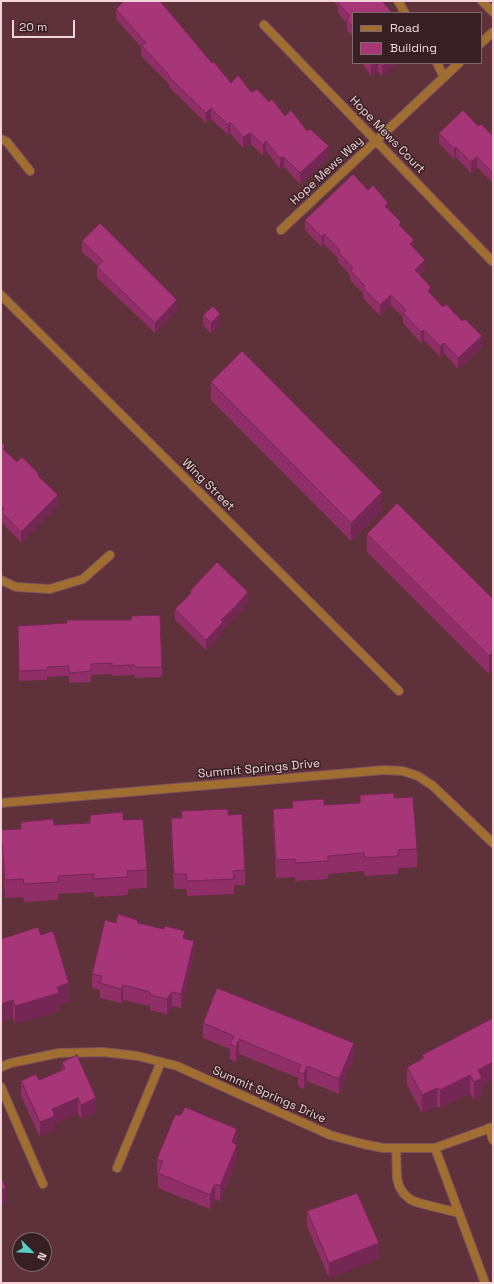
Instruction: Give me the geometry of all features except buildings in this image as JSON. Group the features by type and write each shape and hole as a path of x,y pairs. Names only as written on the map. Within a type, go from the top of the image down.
{"street":[{"path":"398,1 404,12"},
{"path":"482,1 493,12"},
{"name":"Hope Mews Court","path":"264,25 492,262"},
{"path":"482,42 493,32"},
{"path":"438,64 444,77"},
{"name":"Hope Mews Way","path":"281,230 458,64"},
{"path":"1,139 7,142 30,171"},
{"name":"Wing Street","path":"1,295 398,691"},
{"path":"1,580 16,587 50,589 83,579 110,555"},
{"name":"Summit Springs Drive","path":"1,803 376,771 403,771 418,776 433,786 493,843"},
{"name":"Summit Springs Drive","path":"1,1067 11,1063 59,1053 103,1052 138,1056 177,1066 330,1135 383,1148 435,1148 491,1128"},
{"path":"117,1168 161,1062"},
{"path":"1,1087 43,1184"},
{"path":"491,1128 493,1140"},
{"path":"396,1148 397,1178 399,1186 404,1194 411,1200 419,1203 459,1213"},
{"path":"435,1148 484,1283"}]}
